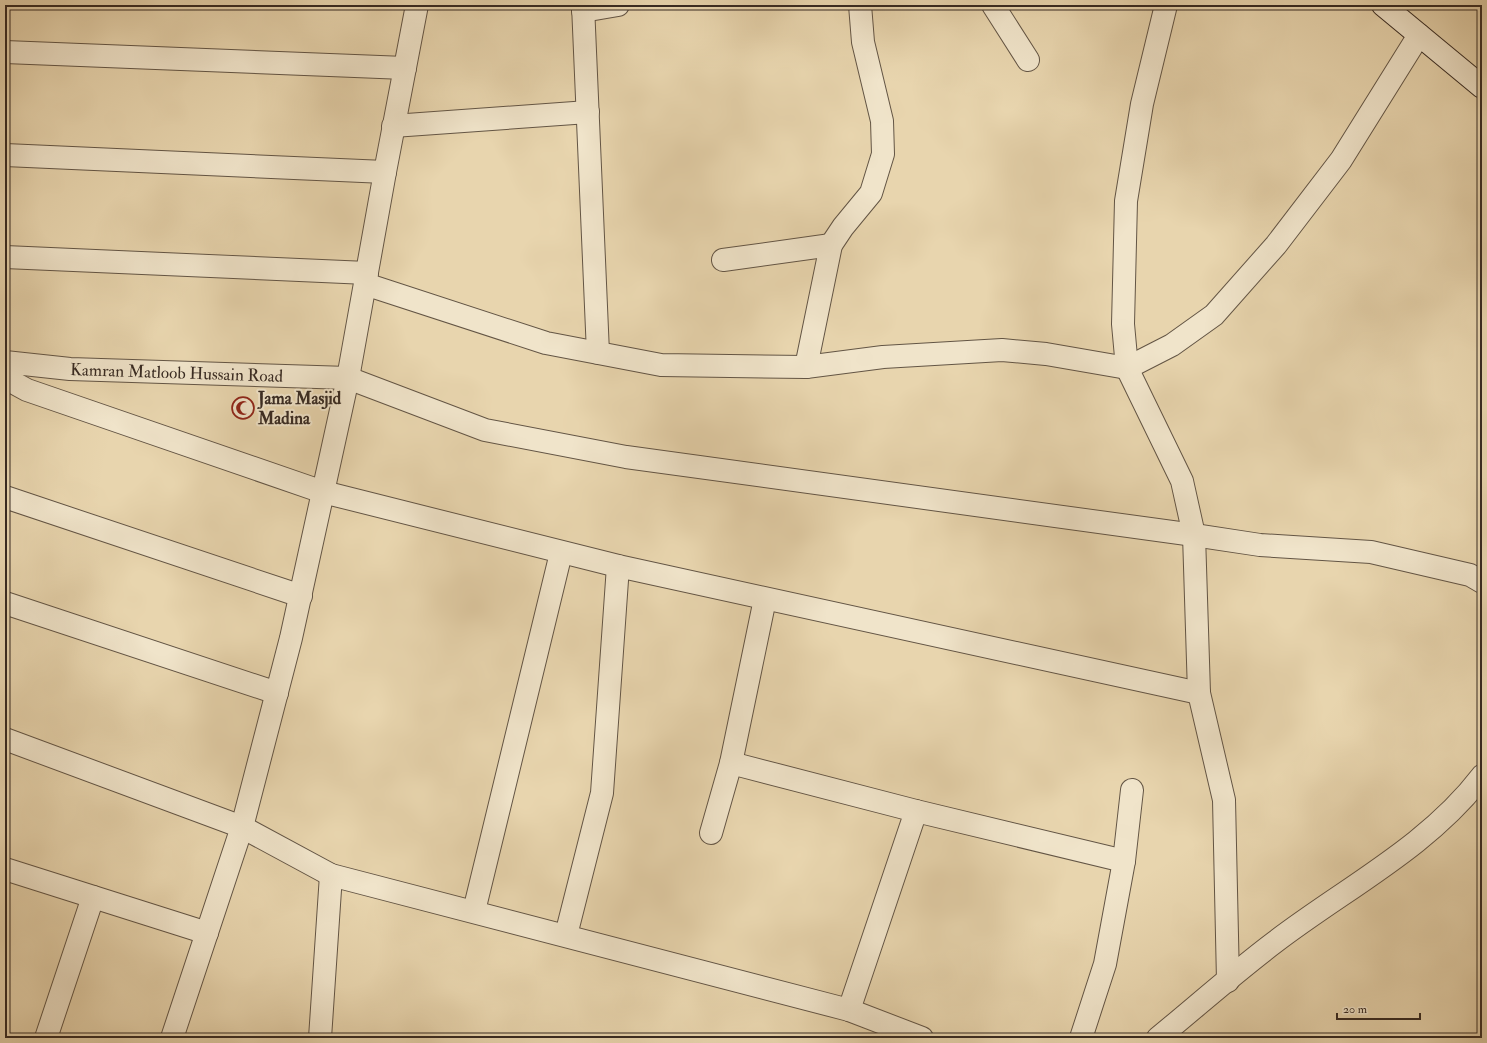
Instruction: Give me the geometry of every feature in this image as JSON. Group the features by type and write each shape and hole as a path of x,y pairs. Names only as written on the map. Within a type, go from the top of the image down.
{"street":[{"path":"172,1038 242,827 301,596 348,378 393,126 417,5"},
{"path":"598,353 583,8 618,5"},
{"path":"806,367 832,245 843,227 871,193 882,154 882,121 863,42 860,5"},
{"path":"993,5 1028,60"},
{"path":"1166,5 1142,104 1126,201 1123,324 1127,368 1182,481 1194,534 1199,693 1224,800 1228,981"},
{"path":"1383,5 1482,87"},
{"path":"5,257 366,278 546,343 661,365 806,367 883,357 1002,350 1046,354 1127,368 1172,345 1214,315 1276,245 1341,160 1419,35"},
{"path":"5,52 405,68"},
{"path":"393,126 588,112"},
{"path":"5,155 385,172"},
{"path":"723,260 832,245"},
{"name":"Kamran Matloob Hussain Road","path":"5,362 70,369 348,378 485,430 626,457 1194,534 1260,545 1371,552 1470,575 1482,582"},
{"path":"5,378 27,390 323,492 561,553 765,599 1199,693"},
{"path":"5,497 301,596"},
{"path":"474,911 561,553"},
{"path":"566,935 602,793 618,566"},
{"path":"711,833 731,763 765,599"},
{"path":"5,603 277,693"},
{"path":"5,739 242,827 331,875 474,911 849,1010 922,1038"},
{"path":"731,763 916,811 1124,861"},
{"path":"1158,1038 1275,942 1413,844 1466,798 1482,776"},
{"path":"1081,1038 1105,964 1124,861 1132,790"},
{"path":"849,1010 916,811"},
{"path":"5,869 207,933"},
{"path":"320,1038 331,875"},
{"path":"46,1038 93,897"}],"place":[{"name":"Jama Masjid Madina","path":"243,408"}]}
